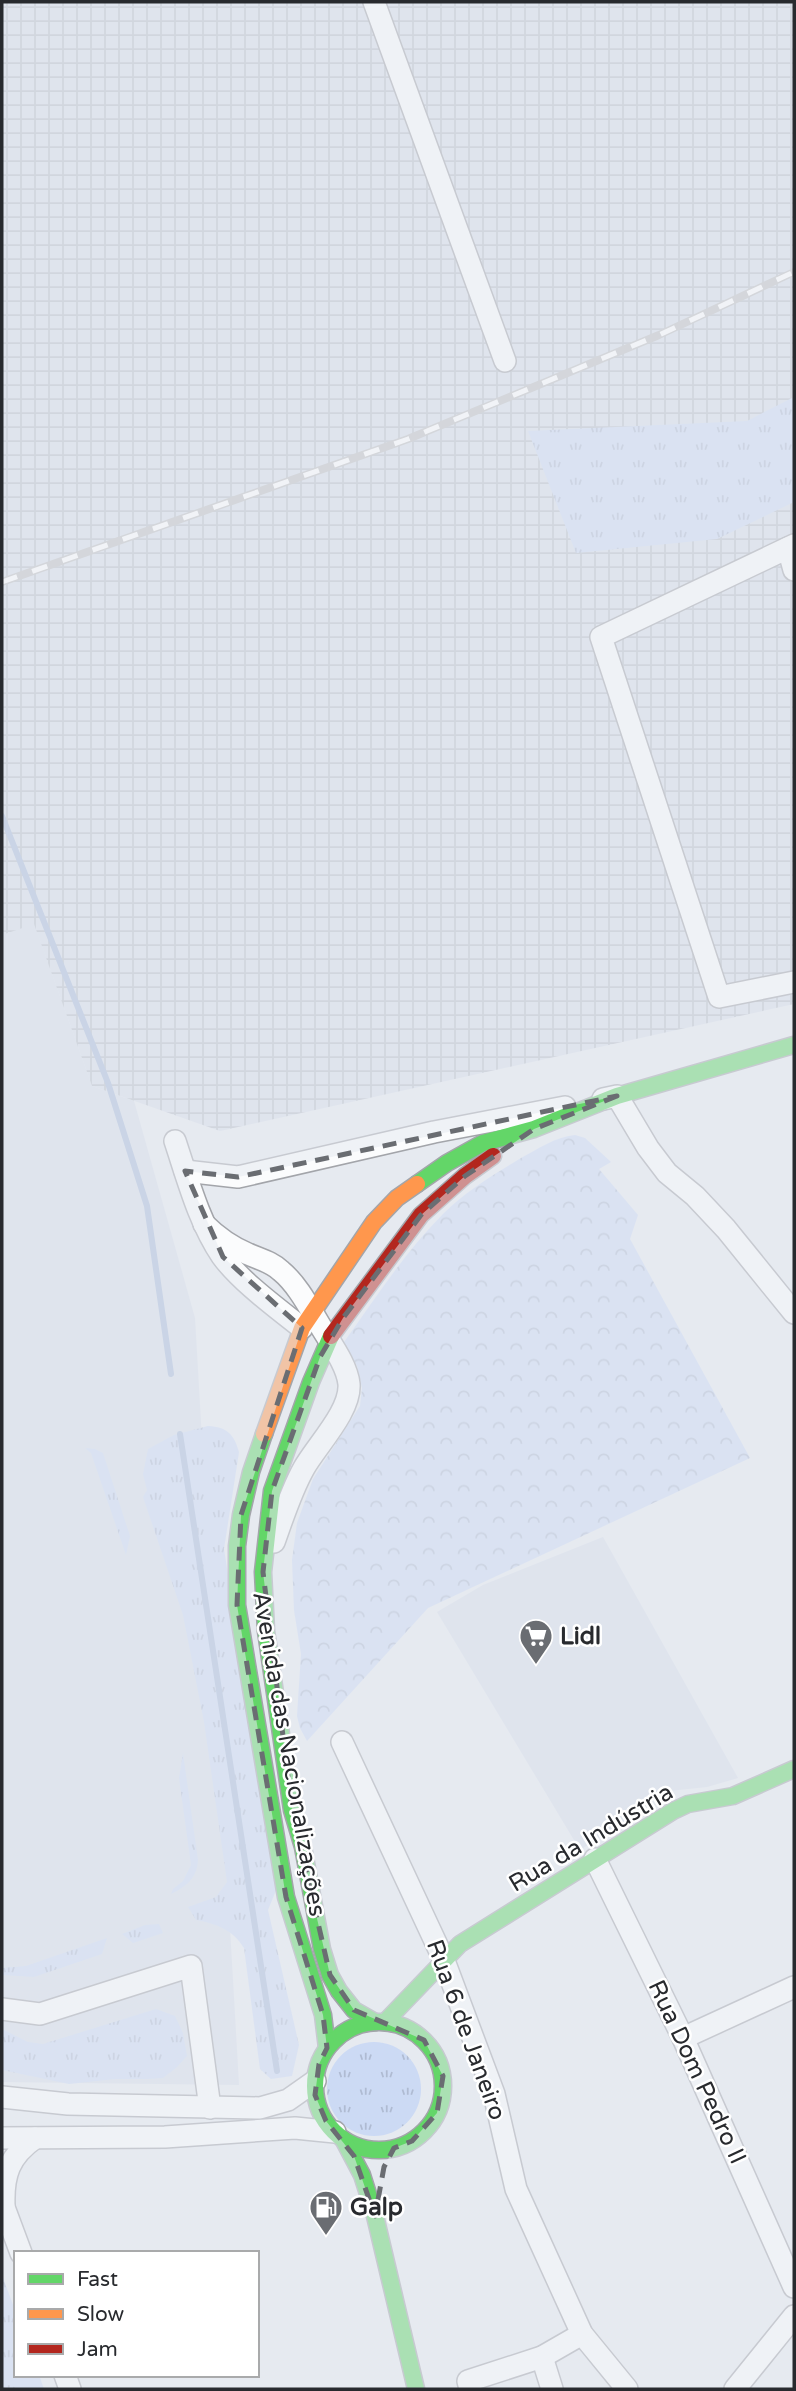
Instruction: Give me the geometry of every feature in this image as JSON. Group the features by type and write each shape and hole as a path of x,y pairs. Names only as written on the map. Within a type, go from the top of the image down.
{"street":[{"path":"374,2 505,361"},
{"path":"794,570 791,546 601,637 719,997 794,982"},
{"name":"Avenida das Nacionalizações","path":"315,2081 327,2048 323,2015 286,1897 237,1605 236,1579 241,1515 251,1472 307,1320 366,1233 397,1198 447,1163 483,1143 534,1129 617,1096 794,1047"},
{"path":"186,1171 238,1177 434,1132 617,1096 648,1148 667,1173 695,1196 726,1229 794,1313"},
{"name":"Avenida das Nacionalizações","path":"437,2057 424,2040 406,2028 380,2022 354,2010 330,1975 322,1949 303,1847 292,1810 280,1738 266,1630 263,1573 272,1491 329,1339 421,1215 465,1175 534,1129"},
{"path":"175,1141 204,1224 223,1257 255,1288 307,1320 329,1339 346,1372 349,1386 348,1399 340,1415 299,1478 263,1573"},
{"path":"204,1224 216,1236 280,1270 307,1320"},
{"name":"Rua 6 de Janeiro","path":"342,1742 443,1958 494,2094 516,2189 582,2334 627,2389"},
{"name":"Rua da Indústria","path":"380,2022 404,2005 443,1958 460,1944 594,1859 688,1804 733,1796 794,1769"},
{"name":"Rua Dom Pedro II","path":"594,1859 683,2038 794,2287"},
{"path":"2,2010 40,2014 191,1966 210,2108"},
{"name":"Rua da Indústria","path":"429,1976 424,2016 437,2057"},
{"path":"683,2038 794,1987"},
{"path":"327,2048 348,2029 380,2022"},
{"path":"2,2138 165,2137 295,2128 339,2136 359,2147 376,2150 394,2148 412,2141 427,2129 437,2113 443,2095 443,2076 437,2057"},
{"path":"2,2097 68,2104 260,2108 288,2100 315,2081 319,2109 362,2175 375,2216 416,2389"},
{"path":"2,2087 68,2104"},
{"path":"20,2251 3,2203 5,2175 14,2155 35,2138"},
{"path":"384,2167 394,2148"},
{"path":"375,2216 380,2184"},
{"path":"735,2389 794,2316"},
{"path":"469,2385 542,2357 582,2334"},
{"path":"542,2357 552,2389"}],"highlighted area":[{"path":"617,1096 534,1129 465,1176 421,1215 343,1318 320,1357 272,1491 263,1572 292,1810 330,1975 354,2010 424,2040 443,2076 437,2113 412,2141 394,2148 384,2167 375,2216 354,2156 326,2121 315,2095 319,2064 327,2048 323,2015 286,1897 237,1605 241,1515 302,1328 223,1257 185,1171 238,1177"}],"shaded area":[{"path":"2,2 794,2 794,1004 220,1131 92,1086 34,924 2,935"},
{"path":"34,923 92,1086 134,1101 195,1318 239,2085 2,2082 2,935"},
{"path":"603,1537 738,1778 707,1787 650,1793 625,1821 580,1850 437,1612 483,1585"}],"green space":[{"path":"794,397 794,502 717,539 576,553 528,431 747,421"},
{"path":"575,1135 585,1138 611,1162 599,1169 638,1215 630,1239 750,1458 428,1608 307,1741 297,1716 301,1654 294,1610 292,1560 297,1523 313,1479 360,1406 362,1388 357,1366 344,1342 403,1260 452,1206 521,1158 554,1141"},
{"path":"208,1426 229,1433 239,1452 224,1549 277,1888 268,1910 299,2045 292,2076 271,2079 260,2069 244,1948 224,1929 196,1920 188,1907 216,1897 227,1882 204,1722 183,1615 143,1497 147,1490 143,1474 148,1449 174,1435"},
{"path":"85,1448 103,1453 130,1536 126,1555 91,1453"},
{"path":"183,1753 198,1860 196,1872 190,1881 171,1894 183,1881 191,1865 179,1778"},
{"path":"159,1924 163,1933 133,1943 122,1934 145,1925"},
{"path":"107,1938 102,1954 34,1977 2,1975 2,1968 26,1966"},
{"path":"156,2009 175,2016 183,2033 187,2056 163,2078 69,2084 2,2070 2,2029 28,2042 43,2044"},
{"path":"374,2042 392,2046 407,2056 417,2071 421,2089 417,2107 407,2122 392,2132 374,2136 356,2132 341,2122 331,2107 327,2089 331,2071 341,2056 356,2046"},
{"path":"2,2275 14,2308 14,2377 40,2377 44,2389 2,2389"}],"waterway":[{"path":"2,816 108,1083 147,1206 171,1374"},
{"path":"180,1434 277,2071"}],"railway":[{"path":"2,582 408,439 659,335 794,272"}],"traffic: fast":[{"path":"417,1184 483,1143 534,1129 617,1096 794,1045"},
{"path":"331,1336 311,1382 272,1491 263,1572 266,1631 292,1810 303,1847 322,1949 330,1975 339,1991 354,2010 375,2022"},
{"path":"264,1434 251,1472 241,1515 237,1546 237,1605 286,1897 323,2015 327,2048"},
{"path":"385,2022 460,1944 673,1811 688,1804 733,1796 794,1769"},
{"path":"379,2022 403,2027 424,2041 438,2062 443,2086 438,2110 424,2131 403,2145 379,2150 355,2145 334,2131 320,2110 315,2086 320,2062 334,2041 355,2027 379,2022"},
{"path":"343,2139 362,2175 375,2216 416,2389"}],"traffic: slow":[{"path":"264,1434 302,1328 374,1222 397,1198 417,1184"}],"traffic: jam":[{"path":"331,1336 421,1215 465,1176 493,1156"}],"place":[{"name":"Lidl","path":"536,1666"},
{"name":"Galp","path":"326,2237"}]}
